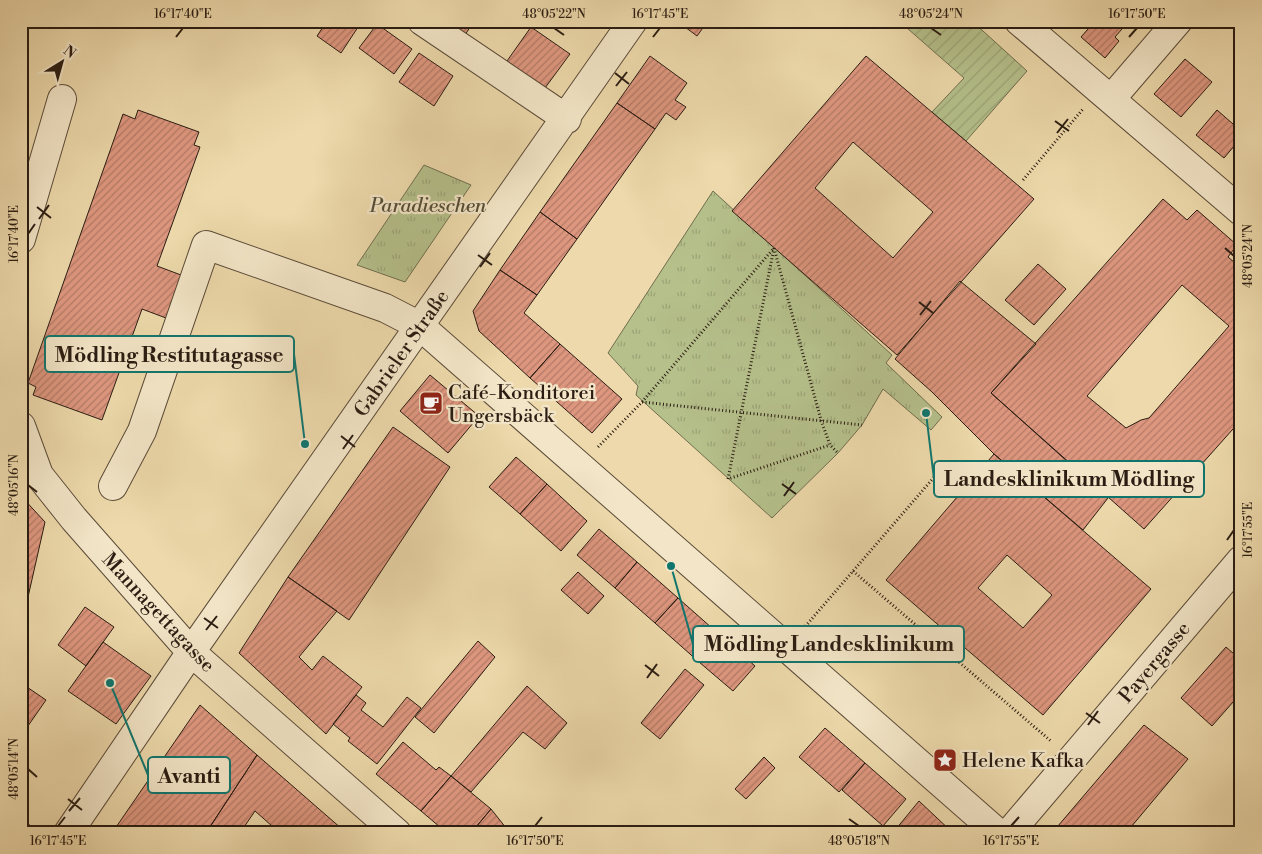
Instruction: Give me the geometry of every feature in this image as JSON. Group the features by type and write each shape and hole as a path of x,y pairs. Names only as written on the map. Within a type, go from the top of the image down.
{"street":[{"path":"422,21 566,119"},
{"name":"Gabrieler Straße","path":"68,833 191,652 634,21"},
{"path":"1019,21 1241,211"},
{"path":"1105,94 1178,21"},
{"path":"21,239 62,100"},
{"path":"113,486 142,431 206,245 385,308 420,326 998,833"},
{"name":"Mannagettagasse","path":"21,426 39,475 74,520 191,652 397,833"},
{"name":"Payergasse","path":"1009,833 1241,560"}],"path":[{"path":"1023,180 1105,94"},
{"path":"581,466 642,402 774,248"},
{"path":"774,248 728,479 830,446"},
{"path":"774,248 821,420 830,446 838,452"},
{"path":"642,402 862,425"},
{"path":"787,647 936,475"},
{"path":"853,571 1033,726"}],"green space":[{"path":"899,21 972,21 1027,71 966,141 932,112 964,78"},
{"name":"Paradieschen","path":"424,165 471,185 405,282 357,265"},
{"path":"713,191 892,355 886,363 942,417 931,430 883,389 862,425 838,453 772,518 636,395 638,386 608,353"}],"building":[{"path":"327,21 362,21 341,53 317,36"},
{"path":"444,21 474,21 465,35"},
{"path":"677,21 708,21 697,36"},
{"path":"1095,21 1129,21 1115,37 1119,41 1105,58 1081,37"},
{"path":"377,24 412,49 394,74 359,48"},
{"path":"531,27 570,54 545,88 507,61"},
{"path":"419,53 453,76 434,106 399,82"},
{"path":"650,56 687,83 675,100 686,107 676,120 666,113 655,129 617,103"},
{"path":"866,56 1034,199 897,355 732,211","holes":["853,142 933,212 893,258 815,188"]},
{"path":"1185,59 1212,82 1181,117 1154,94"},
{"path":"617,103 655,129 577,239 540,212"},
{"path":"138,110 199,132 194,145 200,147 157,266 181,275 166,318 142,309 102,420 33,395 36,387 28,383 123,114 135,119"},
{"path":"1217,110 1241,131 1241,138 1224,158 1196,135"},
{"path":"1163,199 1187,220 1197,210 1237,245 1228,257 1241,268 1241,420 1144,529 991,393","holes":["1182,285 1229,326 1149,418 1126,428 1087,396"]},
{"path":"540,212 577,239 537,295 500,270"},
{"path":"1038,264 1066,289 1034,325 1005,300"},
{"path":"500,270 537,295 524,313 560,344 530,378 479,331 473,311"},
{"path":"960,281 1036,344 991,393 1108,498 1083,530 994,454 932,392 895,359"},
{"path":"560,344 622,399 592,433 530,378"},
{"path":"430,375 479,416 448,453 400,411"},
{"path":"393,427 450,467 349,620 288,577"},
{"path":"994,454 1151,589 1043,715 886,580","holes":["1007,555 1052,595 1023,628 978,588"]},
{"path":"516,457 547,484 520,514 489,487"},
{"path":"547,484 587,521 561,551 520,514"},
{"path":"21,496 45,522 21,628"},
{"path":"599,529 637,562 615,588 577,555"},
{"path":"637,562 678,598 655,623 615,588"},
{"path":"578,572 604,596 588,614 561,590"},
{"path":"288,577 337,611 299,657 312,670 323,656 362,687 326,734 239,653"},
{"path":"678,598 721,636 699,662 655,623"},
{"path":"85,607 114,627 86,666 58,645"},
{"path":"721,636 755,666 733,691 699,662"},
{"path":"478,641 495,657 434,733 415,717"},
{"path":"103,642 151,676 116,724 68,691"},
{"path":"1226,647 1241,660 1241,693 1212,726 1181,698"},
{"path":"685,669 704,685 660,739 641,723"},
{"path":"21,683 46,700 21,736"},
{"path":"527,686 567,723 545,749 523,732 471,792 451,776"},
{"path":"356,695 366,703 361,710 383,727 407,697 421,708 377,764 348,741 350,738 333,724"},
{"path":"200,705 257,755 206,833 112,833"},
{"path":"1144,725 1188,759 1126,833 1052,833"},
{"path":"825,728 865,763 839,792 799,757"},
{"path":"403,742 436,770 439,767 451,776 421,811 376,774"},
{"path":"257,755 342,829 339,833 280,833 255,811 240,833 206,833"},
{"path":"764,757 775,768 746,799 735,789"},
{"path":"865,763 906,799 883,826 842,790"},
{"path":"451,776 491,809 471,833 447,833 421,811"},
{"path":"919,801 953,833 899,833 896,829"},
{"path":"491,809 510,833 471,833"},
{"path":"21,819 31,826 26,833 21,833"}],"place":[{"name":"Café-Konditorei Ungersbäck","path":"431,403"},
{"name":"Landesklinikum Mödling","path":"926,413"},
{"name":"Mödling Restitutagasse","path":"305,444"},
{"name":"Mödling Landesklinikum","path":"671,566"},
{"name":"Avanti","path":"110,683"},
{"name":"Helene Kafka","path":"945,760"}]}
